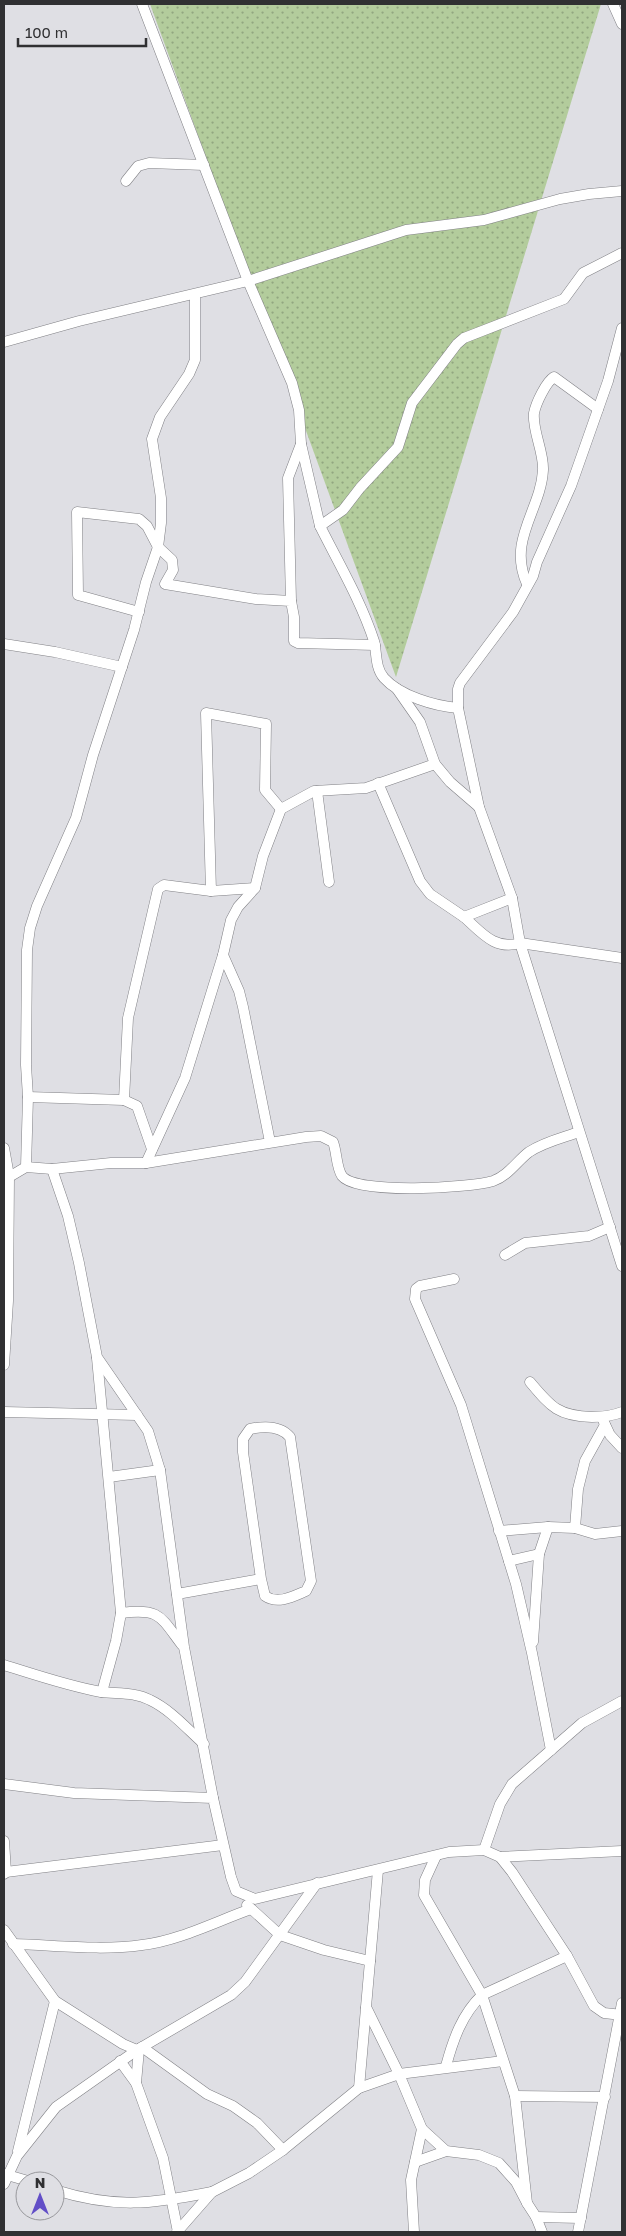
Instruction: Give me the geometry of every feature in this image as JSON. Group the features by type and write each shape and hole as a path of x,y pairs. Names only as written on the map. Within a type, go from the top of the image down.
{"street":[{"path":"142,4 248,282 297,399 301,444 320,526 353,590 375,645 380,670 383,677 395,687 420,722 435,764 450,782 479,807"},
{"path":"613,4 622,24"},
{"path":"126,181 138,166 149,163 204,165"},
{"path":"4,342 79,321 248,282 406,230 484,220 560,199 622,190"},
{"path":"320,526 343,510 360,488 395,451 400,444 412,403 457,344 464,338 564,299 583,273 622,253"},
{"path":"26,1167 28,1097 26,1046 27,950 30,928 37,906 76,818 93,755 158,547 161,523 161,498 152,439 160,417 189,374 195,360 195,295"},
{"path":"622,328 598,409 571,486 537,562 533,576 513,612 460,683 458,689 458,708 479,807 512,898 520,943 610,1227 620,1248 622,1266"},
{"path":"527,584 521,571 521,550 526,523 543,470 535,411 548,384 554,377 598,409"},
{"path":"301,444 288,478 291,601 294,617 294,641 298,644 375,645"},
{"path":"138,612 78,595 77,512 140,520 148,526 158,547 172,560 173,570 165,584"},
{"path":"146,582 256,599 291,601"},
{"path":"4,644 55,652 122,667"},
{"path":"395,687 437,706 458,708"},
{"path":"211,891 206,713 266,724 266,790 282,809"},
{"path":"146,1163 185,1078 234,913 255,888 263,856 282,809 317,791 360,788 435,764"},
{"path":"378,783 422,886 430,894 464,916 484,936 497,943 509,946 520,943 622,958"},
{"path":"317,791 329,882"},
{"path":"124,1100 128,1018 158,889 164,885 211,891 255,888"},
{"path":"464,916 512,898"},
{"path":"223,955 239,991 270,1142"},
{"path":"28,1097 124,1100 137,1106 152,1149"},
{"path":"7,1178 26,1167 52,1169 146,1163 270,1142 322,1136 329,1139 335,1147 343,1177 367,1186 389,1188 448,1187 495,1180 506,1174 530,1152 579,1132"},
{"path":"4,1148 7,1178 8,1301 4,1365"},
{"path":"52,1169 68,1216 97,1357 101,1414 109,1477 121,1613 116,1641 102,1692"},
{"path":"506,1255 526,1244 589,1236 610,1227"},
{"path":"454,1279 420,1286 416,1289 416,1299 461,1405 509,1561 532,1653 551,1750"},
{"path":"97,1357 148,1431 160,1470 184,1647 223,1845 236,1891 250,1909 280,1935 324,1950 370,1961"},
{"path":"530,1382 546,1402 568,1415 604,1421 622,1412"},
{"path":"4,1412 137,1415"},
{"path":"604,1421 622,1448"},
{"path":"575,1528 578,1489 584,1461 604,1421"},
{"path":"274,1428 284,1430 290,1437 311,1581 306,1591 291,1598 276,1600 265,1596 261,1579 243,1452 243,1439 250,1429 274,1428"},
{"path":"109,1477 160,1470"},
{"path":"499,1531 548,1527 575,1528 595,1534 622,1531"},
{"path":"532,1653 539,1554 548,1527"},
{"path":"509,1561 539,1554"},
{"path":"177,1594 261,1579"},
{"path":"121,1613 148,1611 158,1615 184,1647"},
{"path":"4,1666 59,1683 102,1692 131,1694 149,1699 165,1709 204,1744"},
{"path":"484,1850 506,1792 512,1784 582,1723 622,1701"},
{"path":"4,1784 74,1793 213,1798"},
{"path":"4,1841 5,1873 223,1845"},
{"path":"236,1891 249,1898 263,1898 317,1883 459,1850 484,1850 500,1857 622,1851"},
{"path":"436,1856 425,1880 424,1895 482,1995 515,2096 526,2203"},
{"path":"500,1857 512,1872 567,1956 594,2006 604,2013 622,2015"},
{"path":"359,2088 378,1870"},
{"path":"5,2177 17,2156 56,2108 121,2060 231,1995 245,1982 317,1883"},
{"path":"13,1944 115,1947 143,1945 165,1940 250,1909"},
{"path":"4,1930 55,2001 123,2044 139,2049 207,2094 233,2106 257,2123 283,2150"},
{"path":"446,2066 458,2029 475,2002 482,1995 567,1956"},
{"path":"17,2156 55,2001"},
{"path":"578,2232 622,2015 622,2003"},
{"path":"366,2007 399,2074 422,2129 446,2151"},
{"path":"123,2044 121,2060 136,2083 163,2158 178,2232"},
{"path":"136,2083 139,2049"},
{"path":"65,2193 86,2199 142,2203 173,2200 212,2192 249,2173 283,2150 359,2088 399,2074 446,2066 503,2061"},
{"path":"515,2096 605,2097"},
{"path":"414,2232 411,2196 415,2162 422,2129"},
{"path":"415,2162 446,2151 479,2155 499,2163 516,2182 526,2203 536,2217 542,2232"},
{"path":"178,2232 212,2192"},
{"path":"536,2217 581,2218"}],"green space":[{"path":"150,4 601,4 396,677"}]}
